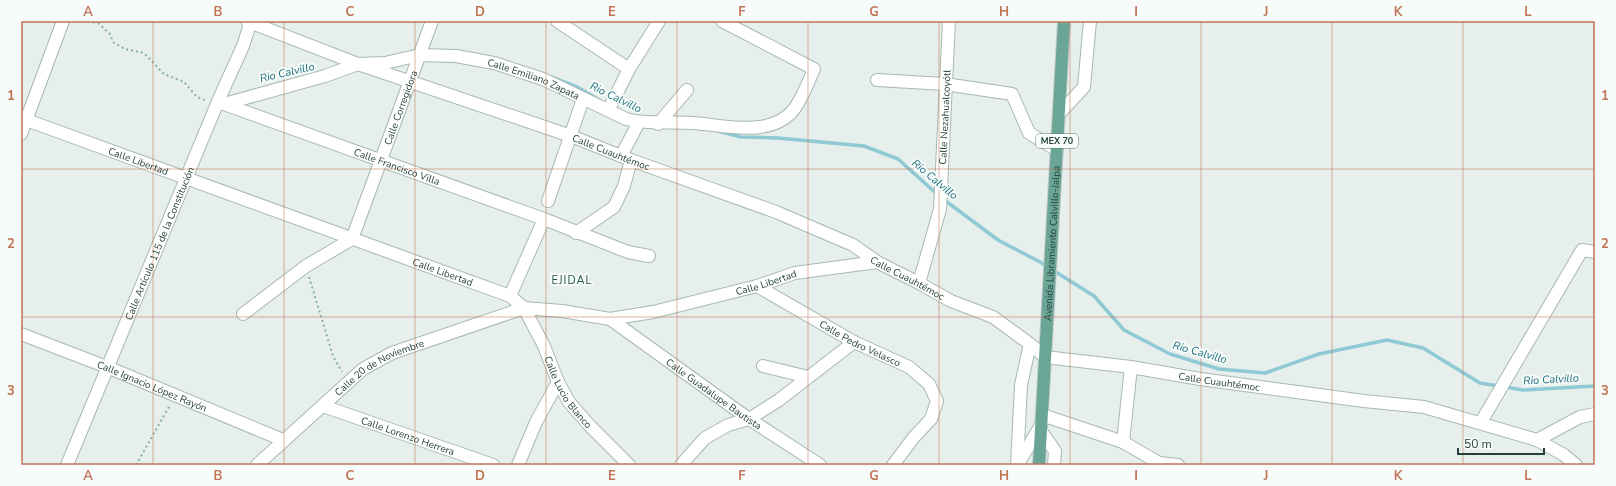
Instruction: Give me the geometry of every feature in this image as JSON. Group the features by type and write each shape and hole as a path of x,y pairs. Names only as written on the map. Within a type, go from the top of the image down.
{"main road":[{"name":"Avenida Libramiento Calvillo-Jalpa","path":"1039,465 1064,21"}],"street":[{"path":"21,134 24,119 63,21"},
{"name":"Calle Artículo 115 de la Constitución","path":"67,465 186,178 244,46 250,21"},
{"name":"Calle Cuauhtémoc","path":"250,21 358,64 571,136 626,158 776,212 853,245 877,262 919,282 951,301 993,317 1045,357 1131,367 1200,379 1364,401 1424,407 1481,422 1538,440 1564,455 1576,465"},
{"path":"557,21 629,69"},
{"path":"609,109 629,69 659,21"},
{"name":"Calle Emiliano Zapata","path":"221,99 325,76 358,64 385,63 420,56 456,56 494,63 543,79 583,99 609,109 626,119 639,122 658,124 683,122 742,128 769,124 780,120 794,110 803,96 814,69 722,21"},
{"name":"Calle Nezahualcoyótl","path":"919,282 940,209 949,21"},
{"path":"1059,114 1084,87 1090,21"},
{"name":"Calle Corregidora","path":"352,239 411,82 429,22"},
{"path":"877,80 945,84 1012,94 1029,133 1057,150"},
{"path":"658,124 687,90"},
{"name":"Calle Francisco Villa","path":"221,99 382,161 544,219 628,252 649,256"},
{"path":"548,202 583,99"},
{"name":"Calle Libertad","path":"24,119 510,296 524,308 562,311 610,319 653,312 758,286 795,273 877,262"},
{"path":"576,232 614,207 624,186 626,158 639,122"},
{"path":"510,296 544,219"},
{"path":"243,314 306,266 352,239"},
{"path":"1481,422 1582,250 1595,252"},
{"name":"Calle Pedro Velasco","path":"758,286 854,342 909,367 929,384 937,401 930,419 914,436 893,465"},
{"name":"Calle 20 de Noviembre","path":"262,463 283,440 363,369 392,353 524,308"},
{"name":"Calle Lucio Blanco","path":"524,308 544,346 558,382 570,402 589,426 629,465"},
{"name":"Calle Guadalupe Bautista","path":"610,319 749,419 820,465"},
{"name":"Calle Ignacio López Rayón","path":"21,334 107,367 283,440"},
{"path":"680,465 705,438 728,425 749,419 854,342"},
{"path":"1017,465 1021,385 1030,344"},
{"path":"763,366 808,377"},
{"path":"1123,442 1131,367"},
{"path":"518,465 536,422 558,382"},
{"name":"Calle Lorenzo Herrera","path":"323,406 493,465"},
{"path":"1538,440 1580,417 1595,414"},
{"path":"1017,465 1042,424"},
{"path":"1042,424 1123,442 1159,463 1178,465"},
{"path":"1042,424 1055,451 1054,465"}],"path":[{"path":"83,21 98,24 110,34 113,42 125,49 144,53 164,74 184,82 196,97 207,102 221,99"},
{"path":"306,266 333,356 348,382"},
{"path":"136,465 175,395"}],"waterway":[{"name":"Rio Calvillo","path":"551,77 577,87 601,101"},
{"name":"Rio Calvillo","path":"718,131 741,137 778,138 864,146 898,159 938,195"},
{"name":"Rio Calvillo","path":"943,199 998,240 1040,262 1094,296 1124,330 1170,354 1219,369 1265,373 1319,354 1387,340 1423,348 1480,383 1498,386"},
{"name":"Rio Calvillo","path":"1505,387 1523,390 1595,386"}],"district":[{"name":"EJIDAL","path":"572,280"}]}
